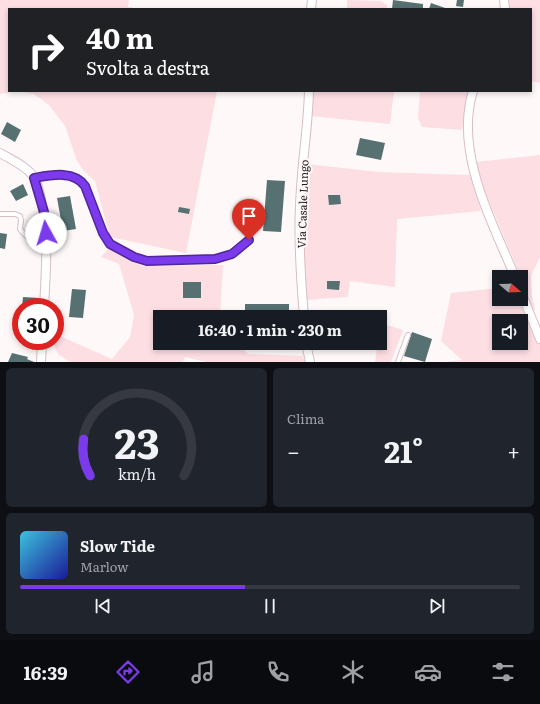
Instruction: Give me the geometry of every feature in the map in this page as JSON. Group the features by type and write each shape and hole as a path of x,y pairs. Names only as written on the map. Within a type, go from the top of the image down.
{"street":[{"name":"Via Casale Lungo","path":"304,310 300,208 309,92"},
{"path":"473,92 468,106 467,121 474,172 482,202 512,270"},
{"path":"0,153 19,164 34,178 38,185 46,221 47,245 44,298"},
{"path":"527,306 540,339"},
{"path":"41,362 42,350"},
{"path":"307,350 310,362"}],"lane":[{"path":"34,178 52,175 66,175 82,181 103,233 110,244 126,254 147,261 215,259 232,254 249,240"},
{"path":"0,214 15,214 20,216 20,229 23,234 31,240 47,245"},
{"path":"398,362 408,335"}],"shaded area":[{"path":"0,0 129,0 128,7 134,8 8,8 8,92 11,92 0,94"},
{"path":"347,0 381,1 387,5 387,8 347,8"},
{"path":"504,0 540,0 540,83 532,81 532,8 505,8"},
{"path":"23,92 217,92 186,253 110,237 95,181 84,171 77,161 65,126 49,105 34,94"},
{"path":"311,92 394,92 390,124 310,116"},
{"path":"420,92 468,92 462,130 422,127 418,118"},
{"path":"540,155 540,257 531,276 532,296 535,310 532,313 528,300 528,270 518,270 483,187 476,162"},
{"path":"306,164 379,172 470,175 481,211 397,219 395,287 350,281 348,297 306,300 303,225"},
{"path":"109,248 143,266 223,265 220,310 153,310 153,350 244,350 249,354 303,356 305,362 206,362 185,357 183,362 70,362 58,354 56,350 64,350 64,338 112,359 130,337 134,315 119,264 101,257"},
{"path":"492,289 492,306 521,306 524,314 492,314 492,350 528,350 528,323 532,333 540,335 540,362 444,362 462,360 441,341 451,293"},
{"path":"387,325 403,330 391,362 375,362 377,350 387,350"}],"building":[{"path":"393,0 423,4 423,8 392,8"},
{"path":"457,0 464,0 463,7 456,6"},
{"path":"431,3 445,8 429,8"},
{"path":"7,122 21,130 15,142 1,134"},
{"path":"360,138 385,143 381,160 356,155"},
{"path":"267,180 285,181 281,232 263,231"},
{"path":"23,184 28,195 16,201 10,191"},
{"path":"328,195 340,195 341,204 329,205"},
{"path":"70,196 76,229 63,231 57,198"},
{"path":"179,207 190,209 189,214 178,212"},
{"path":"0,233 7,234 5,249 0,248"},
{"path":"327,281 340,281 339,290 327,289"},
{"path":"183,282 201,282 201,298 183,298"},
{"path":"72,289 86,290 83,318 69,317"},
{"path":"245,304 289,304 289,310 245,310"},
{"path":"412,332 432,339 425,362 404,356"},
{"path":"12,353 28,357 27,359 34,362 8,362"}],"route":[{"path":"46,233 46,221 38,185 34,178 52,175 66,175 82,181 103,233 110,244 134,257 147,261 215,259 232,254 249,240"}]}
